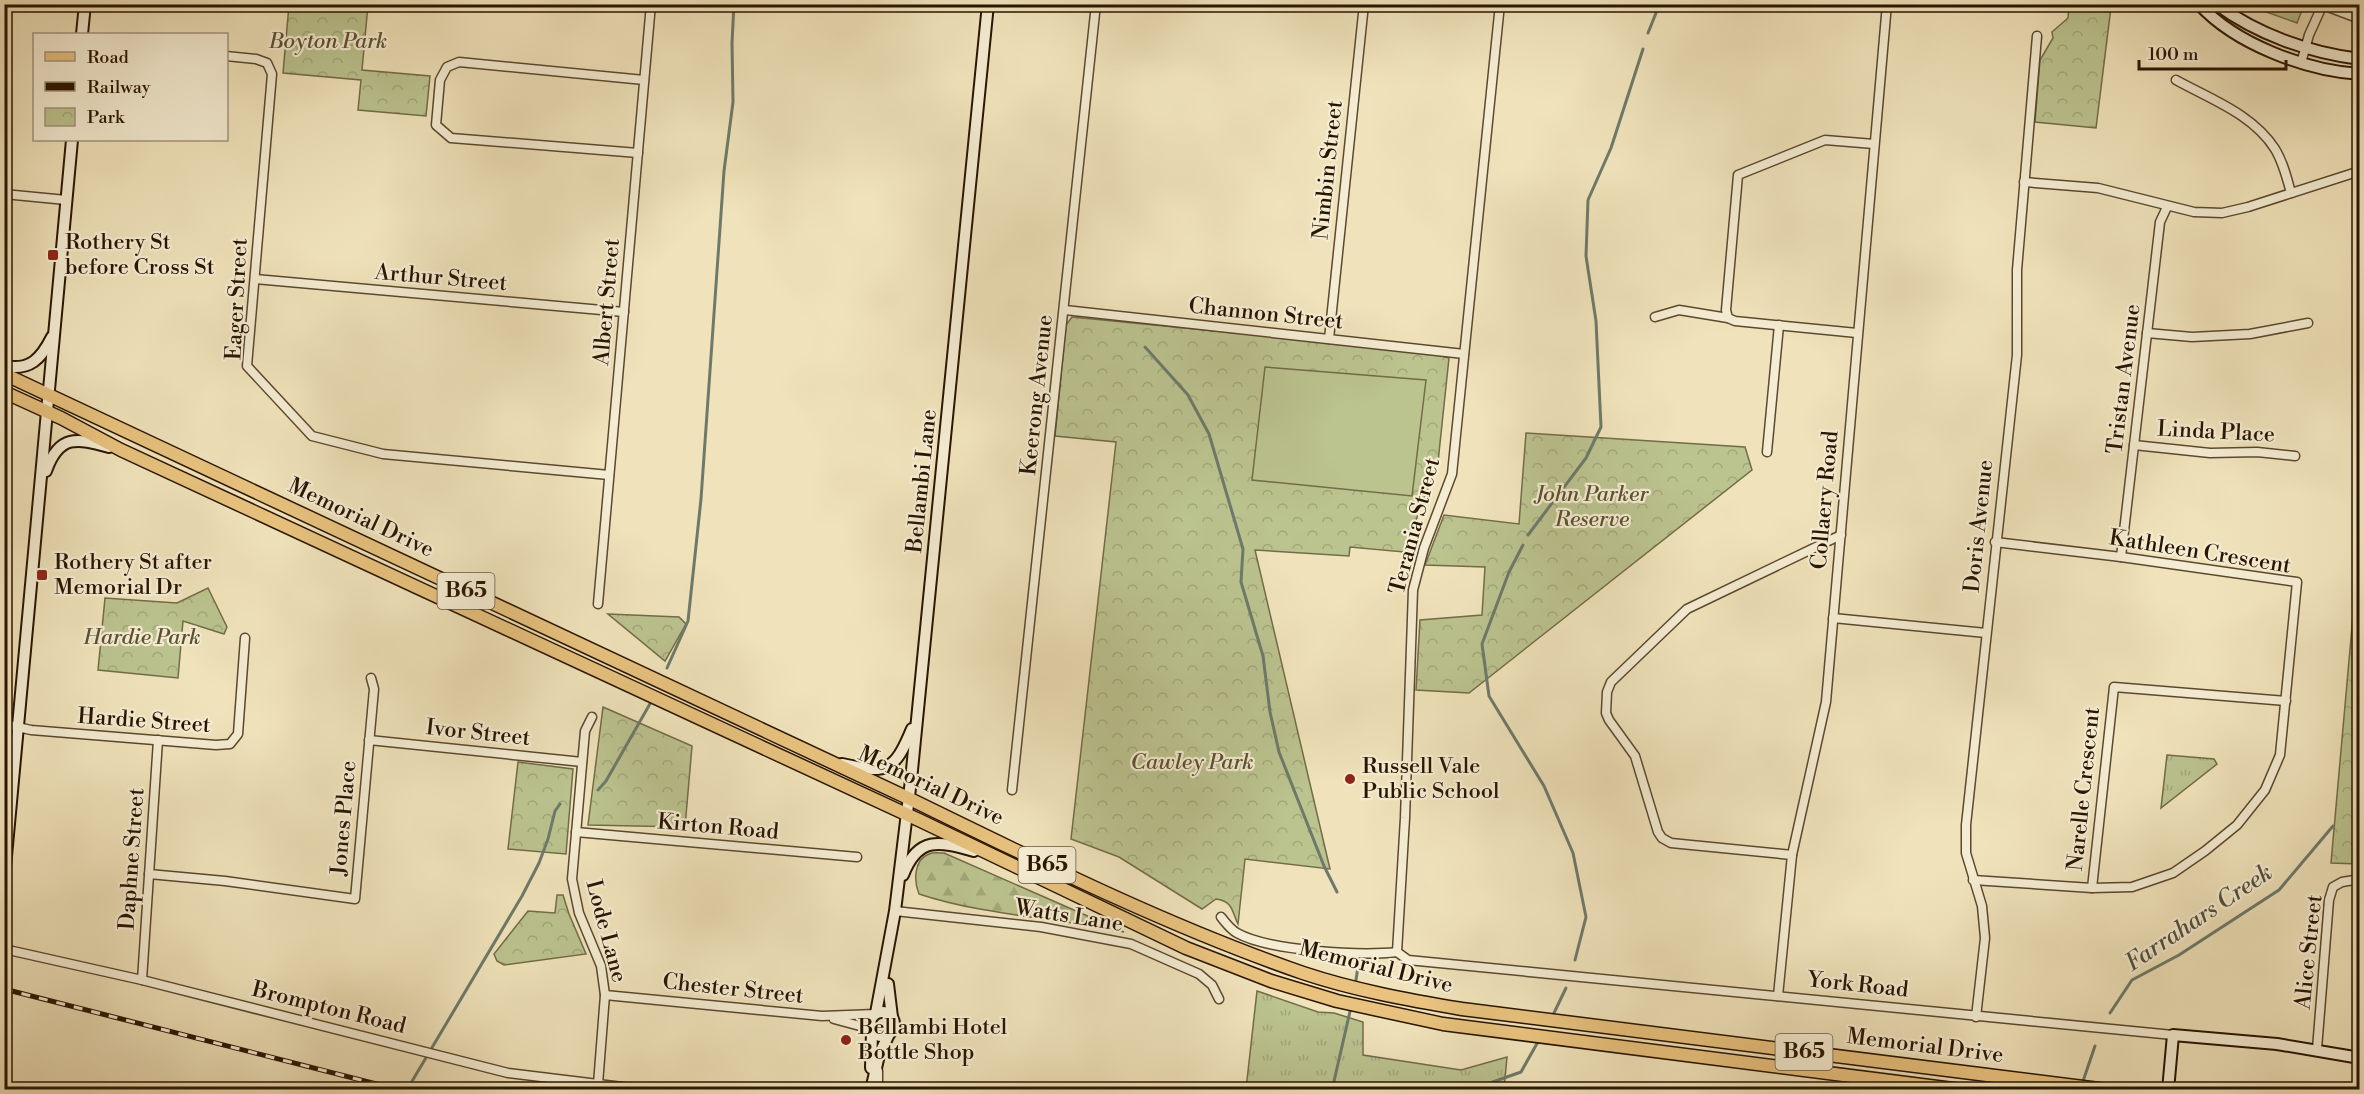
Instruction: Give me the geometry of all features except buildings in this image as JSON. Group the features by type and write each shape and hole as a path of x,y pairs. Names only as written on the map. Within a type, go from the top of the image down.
{"main road":[{"path":"82,33 85,4"},
{"name":"Bellambi Lane","path":"888,960 908,798 988,4"},
{"path":"2199,4 2212,17 2249,41 2301,63 2360,74"},
{"path":"2216,4 2253,27 2320,53 2360,59"},
{"path":"4,878 72,141"},
{"path":"4,366 24,368 39,359 55,329"},
{"name":"Memorial Drive","path":"4,374 908,798 1037,861 1188,929 1303,973 1377,993 1462,1009 2107,1089"},
{"name":"Memorial Drive","path":"4,393 121,450 906,815 1186,948 1271,981 1337,1001 1443,1024 1961,1089"},
{"path":"41,490 52,455 65,443 82,440 121,450"},
{"path":"827,760 862,768 890,766 903,751 916,720"},
{"path":"898,888 911,857 916,851 931,843 956,846 995,857"},
{"path":"870,1089 872,1031 870,1023 875,1014 888,960"},
{"path":"870,1089 878,1061 894,1026 888,993 888,960"},
{"path":"875,1014 886,1013 892,1017"},
{"path":"872,1031 878,1036 889,1034"},
{"path":"2168,1089 2173,1035"},
{"name":"York Road","path":"2173,1035 2317,1049 2360,1058"}],"street":[{"name":"Albert Street","path":"598,604 651,4"},
{"name":"Keerong Avenue","path":"1012,790 1096,4"},
{"name":"Nimbin Street","path":"1329,339 1364,4"},
{"name":"Terania Street","path":"1397,952 1405,818 1413,590 1424,548 1452,474 1500,4"},
{"name":"Collaery Road","path":"1778,996 1792,855 1826,702 1887,4"},
{"path":"2301,63 2305,47 2323,5 2360,19"},
{"name":"Doris Avenue","path":"1976,1017 1985,938 1982,906 1966,853 1966,825 2017,355 2017,270 2037,36"},
{"name":"Eager Street","path":"228,56 256,59 267,63 272,74 247,366 312,436 383,454 609,475"},
{"path":"638,153 452,138 436,125 440,81 447,68 459,62 644,80"},
{"path":"2176,80 2248,120 2263,133 2276,150 2291,193"},
{"path":"1728,318 1726,310 1738,175 1825,140 1874,144"},
{"path":"2024,182 2098,188 2133,195 2167,207 2194,212 2222,213 2360,171"},
{"path":"4,194 66,200"},
{"name":"Tristan Avenue","path":"2121,557 2160,222 2167,207"},
{"name":"Arthur Street","path":"255,279 624,312"},
{"name":"Channon Street","path":"1065,310 1464,354"},
{"path":"1655,317 1679,310 1735,321 1857,333"},
{"path":"2147,333 2192,337 2250,334 2308,323"},
{"path":"1767,452 1779,325"},
{"name":"Linda Place","path":"2134,446 2210,453 2269,452 2295,456"},
{"path":"1792,855 1671,843 1662,838 1658,832 1635,756 1606,713 1607,692 1611,682 1687,609 1840,535"},
{"name":"Kathleen Crescent","path":"1973,880 2092,888 2132,886 2173,873 2237,825 2265,790 2280,755 2297,582 1995,542"},
{"path":"1833,618 1986,633"},
{"name":"Hardie Street","path":"4,724 32,730 216,745 230,744 238,734 245,638"},
{"name":"Jones Place","path":"149,874 225,881 355,899 374,689 371,678"},
{"name":"Narelle Crescent","path":"2092,888 2114,687 2286,701"},
{"name":"Lode Lane","path":"592,717 585,732 572,879 574,898 601,966 605,995 598,1084"},
{"name":"Daphne Street","path":"142,981 158,740"},
{"name":"Ivor Street","path":"369,740 582,762"},
{"name":"Kirton Road","path":"576,832 857,857"},
{"name":"Alice Street","path":"2317,1049 2329,900 2333,887 2342,882 2360,879"},
{"name":"Watts Lane","path":"895,911 1041,927 1131,944 1200,974 1212,985 1219,999"},
{"path":"1221,917 1230,929 1262,942 1368,953 1397,952"},
{"name":"Brompton Road","path":"4,948 508,1073 647,1089"},
{"name":"York Road","path":"1397,952 1408,960 2173,1035"},
{"name":"Chester Street","path":"605,995 822,1016"},
{"path":"822,1016 875,1014"},
{"path":"822,1016 872,1031"},
{"path":"878,1061 878,1089"}],"green space":[{"name":"Boyton Park","path":"289,5 368,5 362,70 430,76 426,116 358,110 361,80 283,73"},
{"path":"2069,5 2108,5 2111,7 2096,128 2035,122 2040,60 2053,38 2052,32 2068,18"},
{"path":"2247,5 2304,5 2297,23"},
{"name":"Cawley Park","path":"1072,317 1430,352 1449,358 1438,462 1404,552 1350,547 1349,556 1255,550 1330,869 1245,859 1238,924 1226,902 1216,899 1202,909 1119,857 1071,839 1116,442 1055,436 1066,325"},
{"path":"1265,367 1426,380 1412,496 1252,480"},
{"name":"John Parker Reserve","path":"1526,433 1745,447 1752,470 1469,693 1416,690 1420,620 1482,615 1485,567 1425,565 1444,515 1519,524"},
{"path":"2359,548 2360,864 2331,863"},
{"name":"Hardie Park","path":"208,588 227,627 224,634 183,621 178,678 98,670 105,598 177,603"},
{"path":"608,614 679,617 686,624 665,661"},
{"path":"603,707 692,746 685,827 588,825"},
{"path":"2167,755 2214,759 2217,764 2161,808"},
{"path":"518,762 573,769 566,854 508,849"},
{"path":"931,853 944,853 1124,932 995,912 919,894 916,872 920,861"},
{"path":"557,895 563,895 586,954 504,965 497,961 494,954 528,911 555,913"},
{"path":"1257,991 1318,1012 1334,1013 1363,1022 1363,1055 1461,1070 1507,1057 1504,1089 1246,1089"}],"waterway":[{"path":"667,668 688,621 701,499 724,171 733,102 734,4"},
{"path":"1648,33 1656,13"},
{"path":"1528,535 1586,458 1601,427 1596,321 1586,256 1588,200 1611,148 1643,49"},
{"path":"1145,347 1188,395 1209,434 1243,549 1241,582 1263,656 1270,712 1279,752 1324,866 1337,892"},
{"path":"1523,545 1509,572 1482,644 1489,696 1544,786 1573,853 1586,917 1575,960"},
{"path":"598,790 606,781 651,702"},
{"path":"411,1083 522,896 539,863 555,811 560,804"},
{"name":"Farrahars Creek","path":"2110,1013 2132,980 2179,955 2279,890 2333,826"},
{"path":"1355,986 1358,967"},
{"path":"1553,1015 1566,988"},
{"path":"1332,1090 1351,1007"},
{"path":"1470,1090 1521,1072 1539,1040"},
{"name":"Farrahars Creek","path":"2082,1084 2095,1046"}],"railway":[{"path":"4,989 400,1090"}],"place":[{"name":"Rothery St before Cross St","path":"53,255"},
{"name":"Rothery St after Memorial Dr","path":"42,575"},
{"name":"Russell Vale Public School","path":"1350,779"},
{"name":"Bellambi Hotel Bottle Shop","path":"846,1040"}]}
